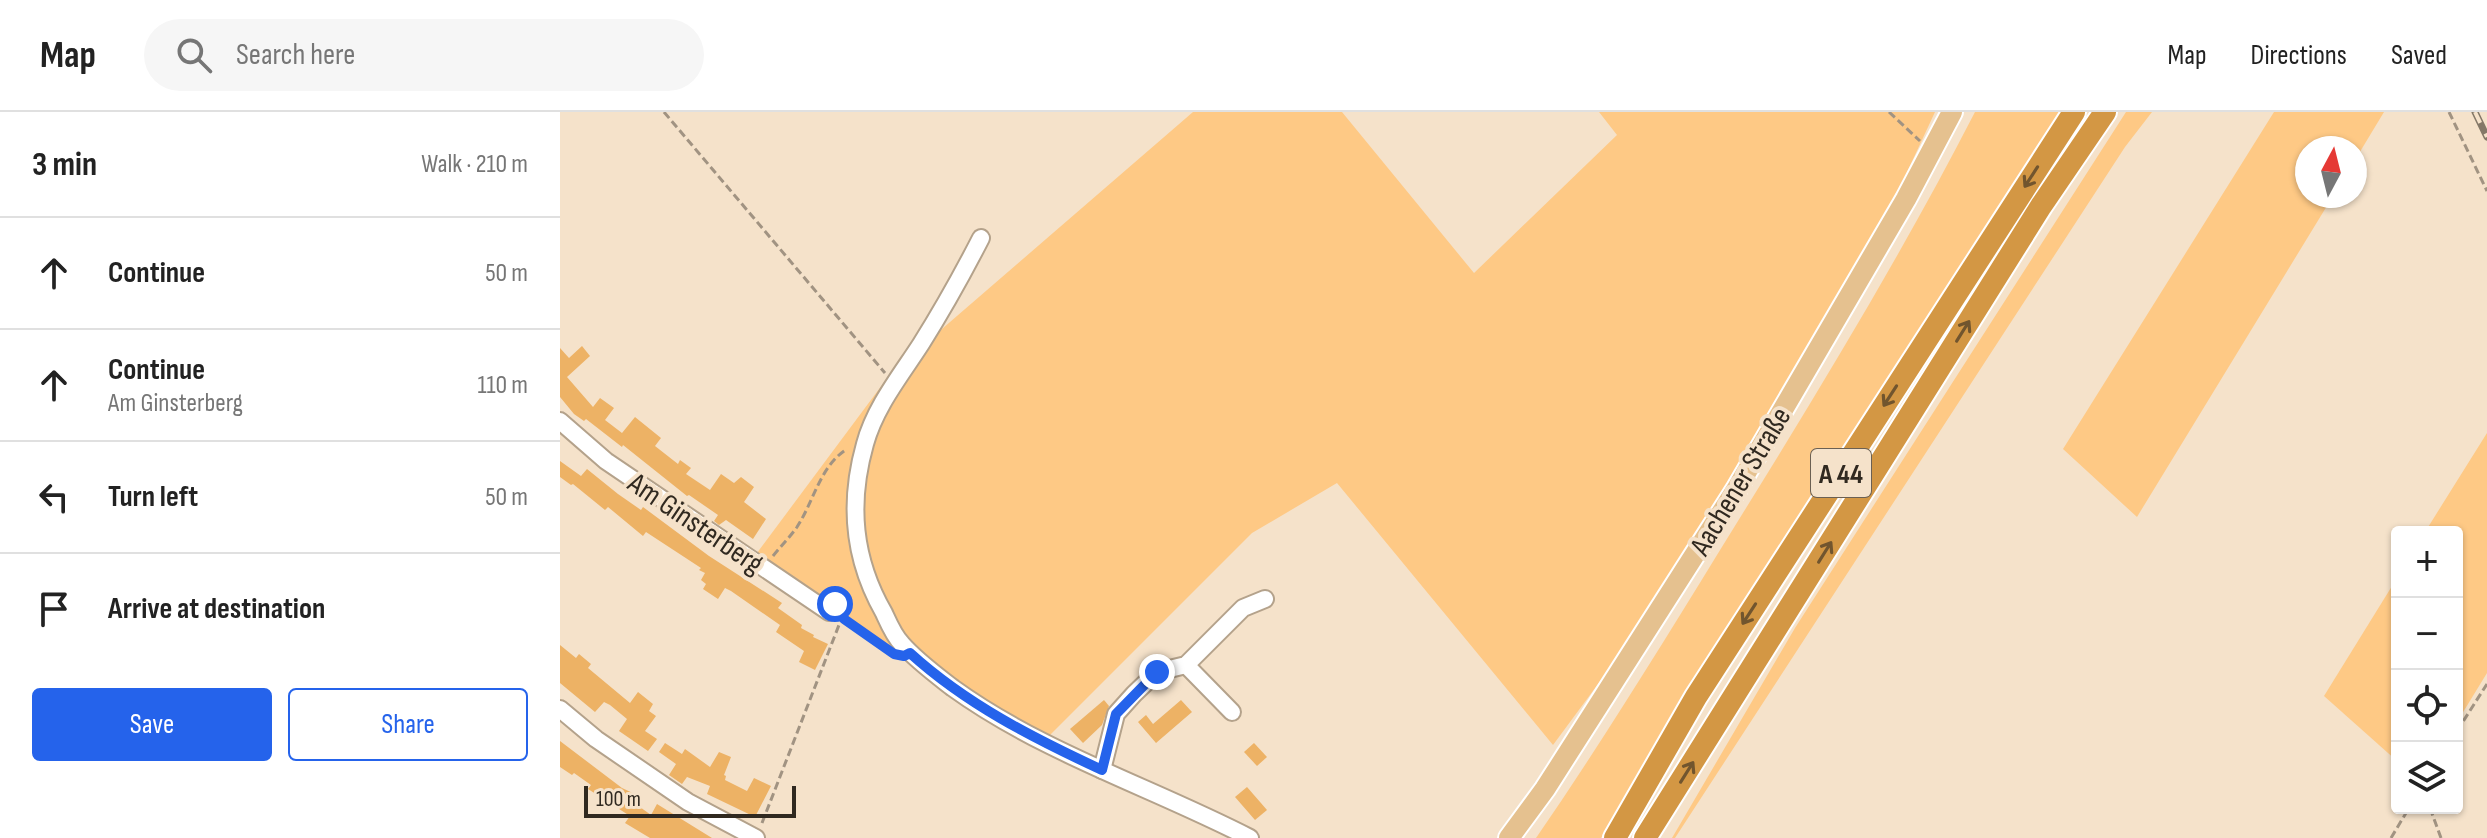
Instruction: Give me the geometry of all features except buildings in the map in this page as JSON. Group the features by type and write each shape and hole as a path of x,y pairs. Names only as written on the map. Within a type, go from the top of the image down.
{"highway":[{"name":"A 44","path":"1615,838 1696,697 2074,112"},
{"name":"A 44","path":"1645,838 2041,206 2105,112"}],"main road":[{"name":"Aachener Straße","path":"1509,838 1562,763 1736,490 1952,112"}],"street":[{"path":"981,238 951,297 879,410 865,443 856,505 856,535 860,563 872,593 899,641 910,653 978,706 1042,742 1250,838"},
{"name":"Am Ginsterberg","path":"560,421 606,461 829,612 835,604"},
{"path":"1102,770 1116,714 1157,672 1186,665 1243,608 1265,599"},
{"path":"1186,665 1232,712"},
{"path":"560,709 596,739 688,802 756,838"}],"path":[{"path":"664,112 894,386"},
{"path":"1889,112 1911,135 1933,149"},
{"path":"2449,112 2487,191"},
{"path":"763,568 798,526 819,482 837,455 865,443"},
{"path":"835,604 844,619 894,654 904,656 910,653"},
{"path":"756,838 840,621 835,604"},
{"path":"2463,722 2487,684"},
{"path":"2391,838 2405,814"},
{"path":"2432,814 2441,838"}],"shaded area":[{"path":"1193,112 1342,112 1474,273 1617,135 1599,112 1935,112 1889,211 1831,316 1621,653 1553,745 1337,483 1252,533 1049,736 920,672 857,625 754,557 891,373"},
{"path":"1975,112 2063,112 1601,838 1536,838 1639,681 1800,420 1890,268"},
{"path":"2126,112 2152,112 2125,147 1675,838 1672,838 1795,628"},
{"path":"2274,112 2384,112 2367,140 2367,136 2295,136 2295,208 2326,208 2137,517 2063,449"},
{"path":"2487,433 2487,673 2463,712 2463,526 2429,526"},
{"path":"2391,588 2391,756 2324,696"}],"railway":[{"path":"2475,112 2487,137"}],"route":[{"path":"835,604 844,619 894,654 904,656 910,653 978,706 1042,742 1102,770 1116,714 1157,672"}]}
